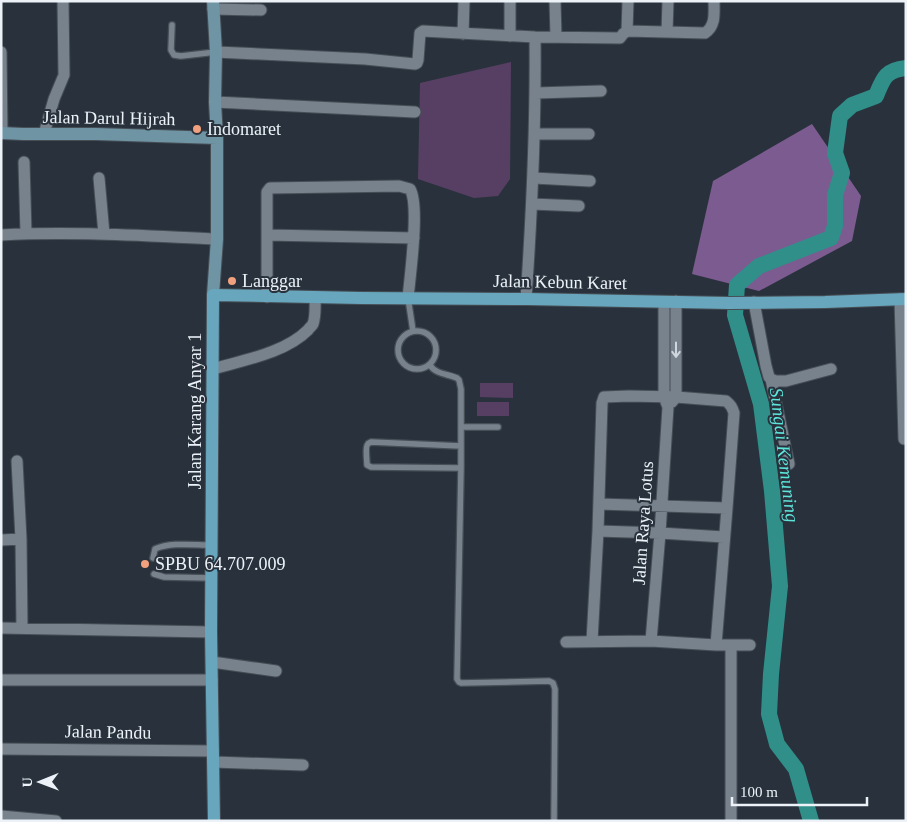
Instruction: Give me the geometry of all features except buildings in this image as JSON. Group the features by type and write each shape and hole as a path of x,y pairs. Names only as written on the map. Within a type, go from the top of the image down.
{"main road":[{"name":"Jalan Karang Anyar 1","path":"213,5 216,52 215,102 217,138 217,239 213,295 211,632 214,821"},
{"name":"Jalan Darul Hijrah","path":"2,133 217,138"},
{"name":"Jalan Kebun Karet","path":"213,295 526,298 670,302 824,302 903,299"}],"street":[{"path":"44,134 54,99 64,75 63,1"},
{"path":"463,34 464,1"},
{"path":"510,1 510,36"},
{"path":"555,1 556,37"},
{"path":"627,31 628,1"},
{"path":"667,32 668,1"},
{"path":"216,52 365,59 415,64 418,60 420,33 423,31 535,37 620,38 627,31 705,33 714,22 714,1"},
{"path":"213,5 261,10"},
{"path":"526,298 534,178 535,37"},
{"path":"1,52 2,133"},
{"path":"536,93 601,91"},
{"path":"215,102 415,112"},
{"path":"535,134 589,134"},
{"path":"24,162 26,233"},
{"path":"99,178 104,234"},
{"path":"534,178 590,181"},
{"path":"267,297 267,192 270,188 399,186 410,189 414,200 414,238 408,298"},
{"path":"532,204 579,206"},
{"path":"1,234 104,234 217,239"},
{"path":"267,235 414,238"},
{"path":"213,369 260,356 290,344 302,336 313,325 315,297"},
{"path":"903,299 904,439"},
{"path":"670,302 676,397"},
{"name":"Jalan Raya Lotus","path":"652,642 662,506 670,302"},
{"path":"750,302 768,374 771,379 789,464"},
{"path":"771,379 786,381 831,369"},
{"path":"592,641 598,531 601,420 604,396 628,396 666,402 676,397 726,402 731,405 734,413 716,644"},
{"path":"17,462 22,628"},
{"path":"599,504 727,508"},
{"path":"598,531 724,537"},
{"path":"1,540 20,539"},
{"path":"1,628 211,632"},
{"path":"566,642 750,645"},
{"path":"731,645 731,821"},
{"path":"212,662 276,671"},
{"path":"1,680 212,680"},
{"name":"Jalan Pandu","path":"1,748 214,757 303,765"},
{"path":"1,816 56,821"}],"lane":[{"path":"172,25 171,50 174,55 216,52"},
{"path":"408,298 413,330"},
{"path":"413,330 423,331 431,337 436,346 436,356 430,365 421,369 411,369 402,363 398,354 398,344 404,335 413,330"},
{"path":"430,365 435,371 448,374 459,380 461,389 462,468 457,679 461,683 549,681 553,683 555,689 554,821"},
{"path":"461,427 498,427"},
{"path":"461,446 371,442 366,445 366,460 367,465 371,467 462,468"},
{"path":"153,558 155,550 160,547 212,545"},
{"path":"154,574 164,577 212,578"}],"shaded area":[{"path":"511,62 510,179 498,196 474,198 418,179 420,83"},
{"path":"812,124 861,196 852,241 759,291 692,274 713,181"},
{"path":"480,383 513,383 513,398 480,397"},
{"path":"477,402 509,402 509,416 477,416"}],"waterway":[{"name":"Sungai Kemuning","path":"811,821 796,769 777,744 769,714 780,586 772,491 761,404 735,315 737,285 759,266 831,238 835,226 835,195 842,173 835,153 840,116 852,105 876,96 883,80 889,73 906,68"}],"place":[{"name":"Indomaret","path":"197,129"},
{"name":"Langgar","path":"232,281"},
{"name":"SPBU 64.707.009","path":"145,564"}]}
